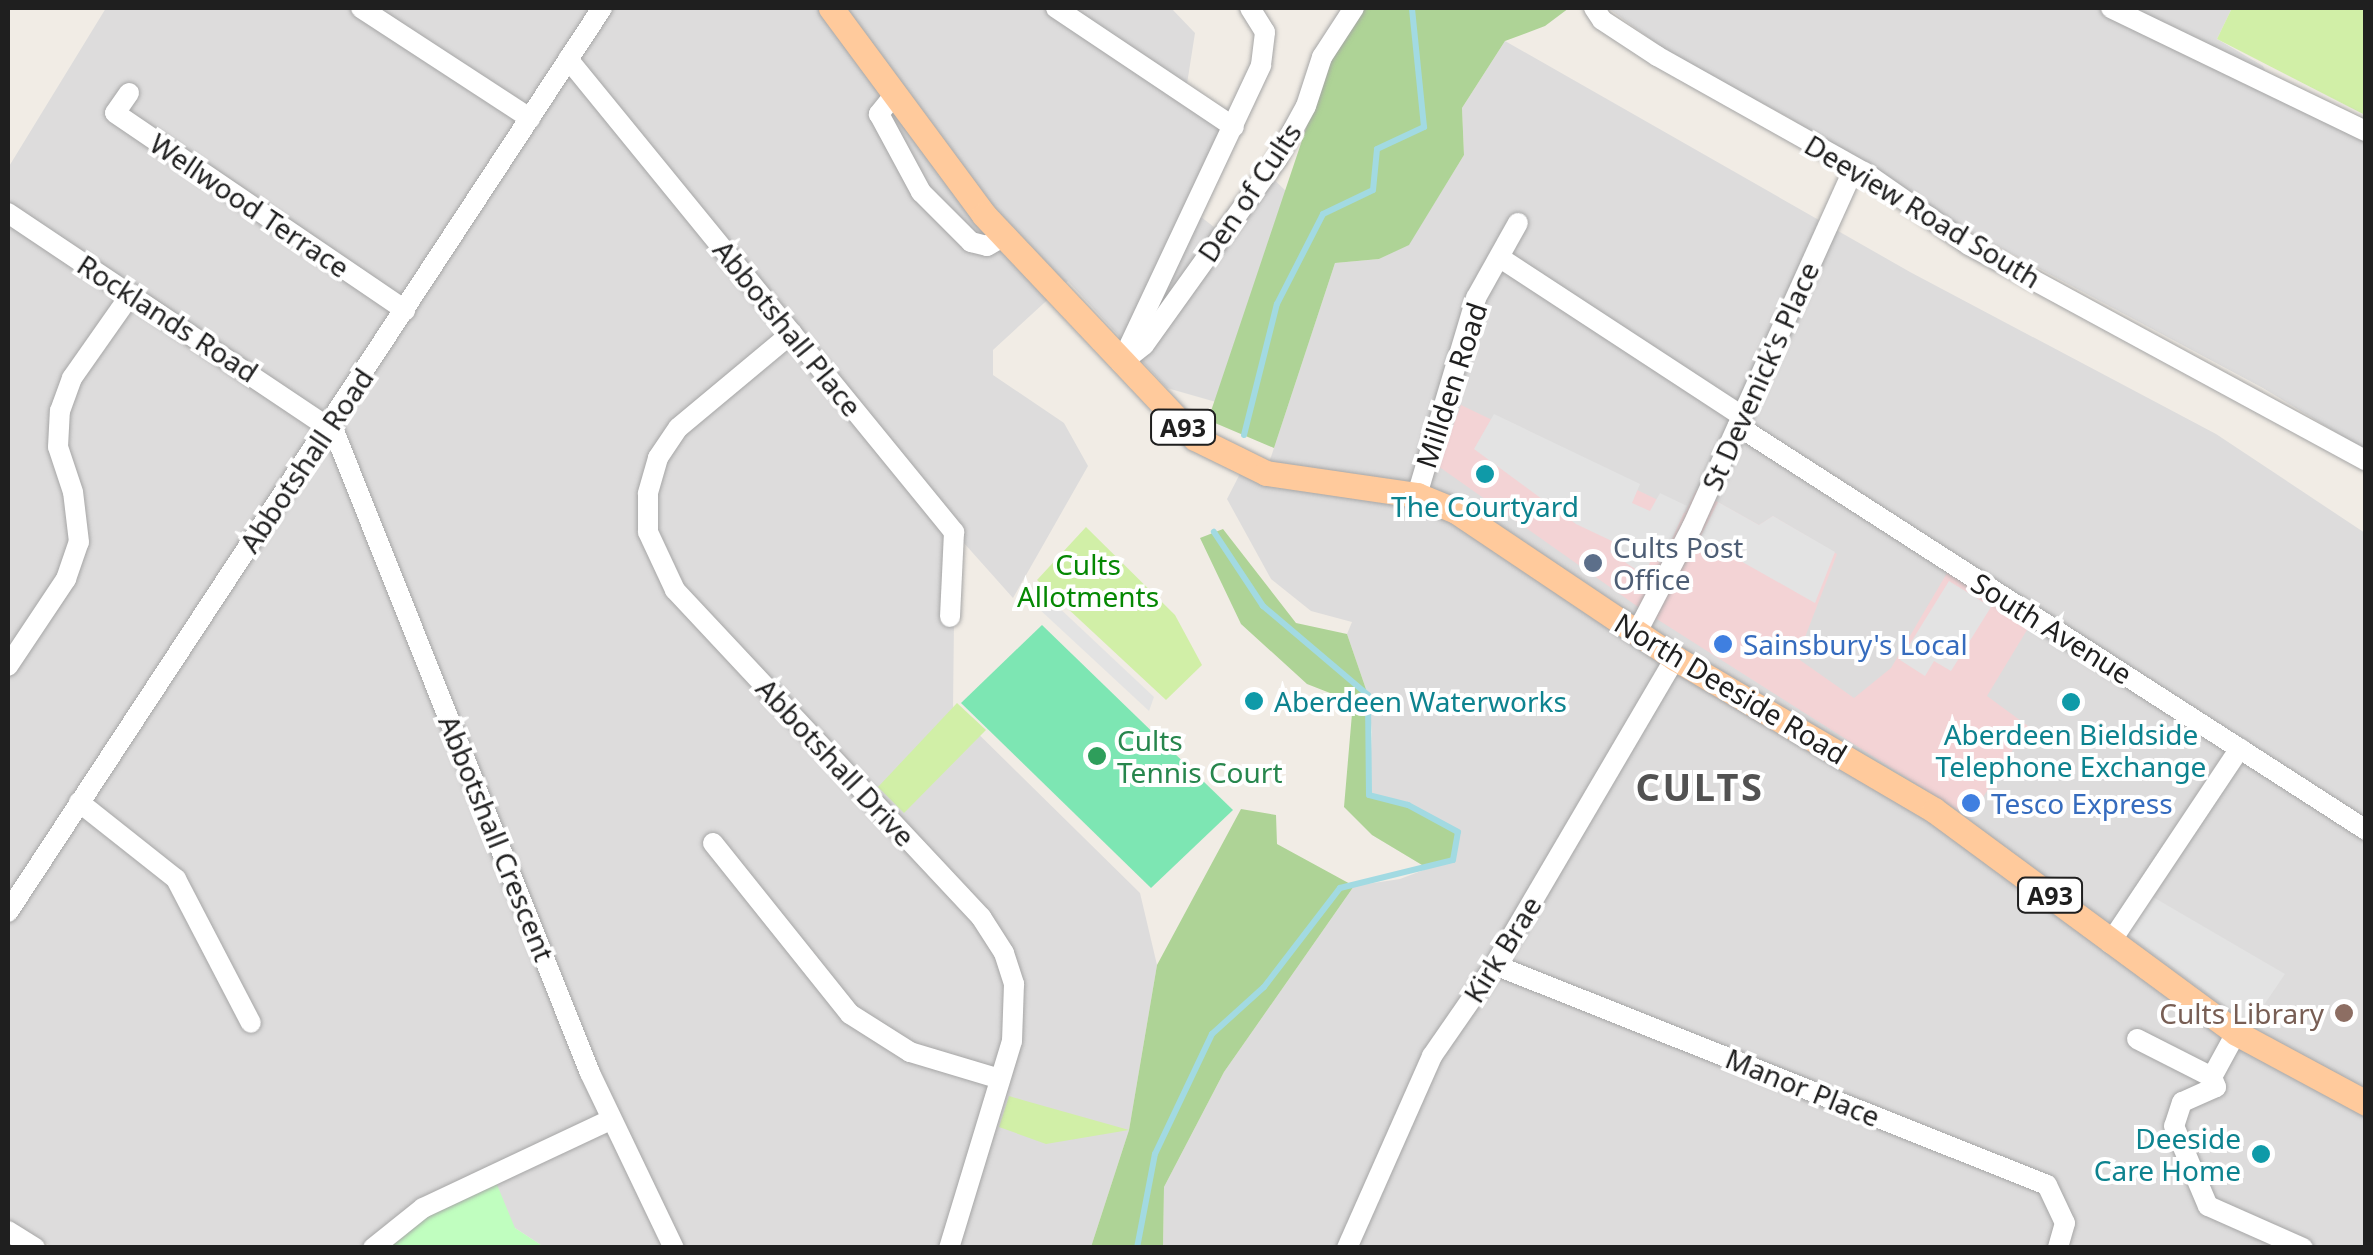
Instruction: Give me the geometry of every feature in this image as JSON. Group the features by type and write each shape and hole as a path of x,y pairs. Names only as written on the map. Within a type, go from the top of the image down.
{"main road":[{"name":"North Deeside Road","path":"832,8 1004,236 1195,438 1244,466 1323,486 1417,495 1456,511 1636,634 1934,810 2236,1032 2366,1103"}],"street":[{"path":"361,8 530,118"},
{"name":"Abbotshall Road","path":"8,912 602,8"},
{"path":"1056,8 1234,127"},
{"name":"Den of Cults","path":"1122,362 1144,345 1277,158 1306,106 1322,58 1354,8"},
{"name":"Deeview Road South","path":"1594,8 1602,20 1657,56 1853,176 1864,172 1969,245 2366,461"},
{"path":"2111,8 2366,131"},
{"path":"1122,362 1234,127 1266,48 1257,10"},
{"name":"Abbotshall Place","path":"568,60 954,532 950,617"},
{"name":"Wellwood Terrace","path":"129,93 115,113 405,310"},
{"path":"895,94 879,114 921,192 971,242 987,246 1004,236"},
{"name":"St Devenick's Place","path":"1636,634 1853,176"},
{"name":"Rocklands Road","path":"8,212 329,424"},
{"name":"Millden Road","path":"1417,495 1476,298 1502,259 1518,223"},
{"name":"South Avenue","path":"1502,259 1740,421 2366,830"},
{"path":"8,666 66,580 79,542 73,492 58,447 60,411 72,378 131,294"},
{"name":"Abbotshall Drive","path":"792,333 678,428 658,458 648,494 648,532 675,590 988,926 1014,984 1012,1041 949,1248"},
{"name":"Abbotshall Crescent","path":"329,424 610,1120 674,1248"},
{"name":"Kirk Brae","path":"1347,1248 1432,1056 1495,965 1675,658"},
{"path":"2110,943 2240,748"},
{"path":"80,802 176,879 251,1023"},
{"path":"713,843 850,1014 910,1052 1000,1078"},
{"name":"Manor Place","path":"1495,965 2046,1186 2065,1223 2058,1248"},
{"path":"2212,1077 2236,1032"},
{"path":"2136,1039 2212,1077 2216,1088 2182,1102 2174,1126 2198,1195 2216,1212 2304,1248"},
{"path":"373,1248 423,1208 610,1120"},
{"path":"8,1231 35,1248"}],"shaded area":[{"path":"106,8 1171,8 1195,33 1184,103 1230,135 1192,210 1223,234 1267,173 1289,194 1216,402 1167,388 1068,281 993,350 993,375 1064,423 1088,466 1013,598 955,533 953,709 1140,893 1157,965 1129,1130 1091,1247 544,1247 515,1228 373,1247 52,1247 8,1219 8,168"},
{"path":"1608,8 2232,8 2217,39 2263,66 2278,98 2365,142 2365,450 2263,388 1937,214 1788,117 1675,57"},
{"path":"1505,41 1910,272 2216,434 2365,533 2365,1247 1163,1248 1164,1187 1224,1072 1354,886 1400,879 1453,859 1408,805 1369,795 1372,732 1368,695 1347,634 1352,622 1311,611 1271,579 1227,499 1244,466 1266,472 1335,263 1379,259 1409,244 1464,155 1462,108"},
{"path":"1461,405 1685,513 1696,490 1759,525 1773,516 1837,554 1797,658 1854,698 1891,668 1947,573 2030,625 1987,696 2028,726 1970,818 1641,609 1438,466"},
{"path":"1494,414 1640,484 1632,503 1650,511 1660,493 1687,506 1661,563 1652,558 1644,575 1610,552 1614,542 1576,524 1474,449"},
{"path":"1718,502 1759,525 1773,516 1835,552 1815,603 1700,538"},
{"path":"1949,581 1991,607 1951,671 1934,661 1925,676 1900,660"},
{"path":"1054,603 1154,697 1149,711 1038,608"},
{"path":"2153,897 2285,974 2251,1024 2126,932"}],"green space":[{"path":"1363,8 1569,8 1545,26 1505,41 1462,108 1464,155 1409,245 1379,259 1335,263 1274,448 1208,420 1330,57"},
{"path":"2232,8 2365,8 2365,115 2217,39"},
{"name":"Cults Allotments","path":"1086,527 1175,615 1202,665 1166,700 1037,580"},
{"path":"1223,529 1296,623 1347,634 1368,695 1369,795 1408,805 1458,832 1453,860 1427,868 1372,835 1344,807 1353,702 1307,684 1241,624 1200,538"},
{"name":"Cults Tennis Court","path":"1042,625 1233,810 1151,888 961,703"},
{"path":"957,703 986,730 904,813 878,787"},
{"path":"1241,809 1276,815 1277,844 1354,886 1224,1072 1164,1187 1163,1247 1091,1247 1129,1130 1157,965"},
{"path":"1009,1096 1129,1130 1046,1144 999,1127"},
{"path":"493,1175 515,1228 544,1247 373,1248"}],"waterway":[{"path":"1244,435 1277,304 1323,214 1373,190 1377,149 1424,127 1412,8"},
{"path":"1137,1248 1155,1154 1212,1034 1264,987 1340,888 1453,860 1458,832 1408,805 1369,795 1368,695 1263,606 1214,532"}],"place":[{"name":"The Courtyard","path":"1485,474"},
{"name":"Cults Post Office","path":"1593,563"},
{"name":"Sainsbury's Local","path":"1723,644"},
{"name":"Aberdeen Waterworks","path":"1254,701"},
{"name":"Aberdeen Bieldside Telephone Exchange","path":"2071,702"},
{"name":"Cults Tennis Court","path":"1097,756"},
{"name":"Tesco Express","path":"1971,803"},
{"name":"Cults Library","path":"2344,1013"},
{"name":"Deeside Care Home","path":"2261,1154"}],"district":[{"name":"CULTS","path":"1700,787"}]}
